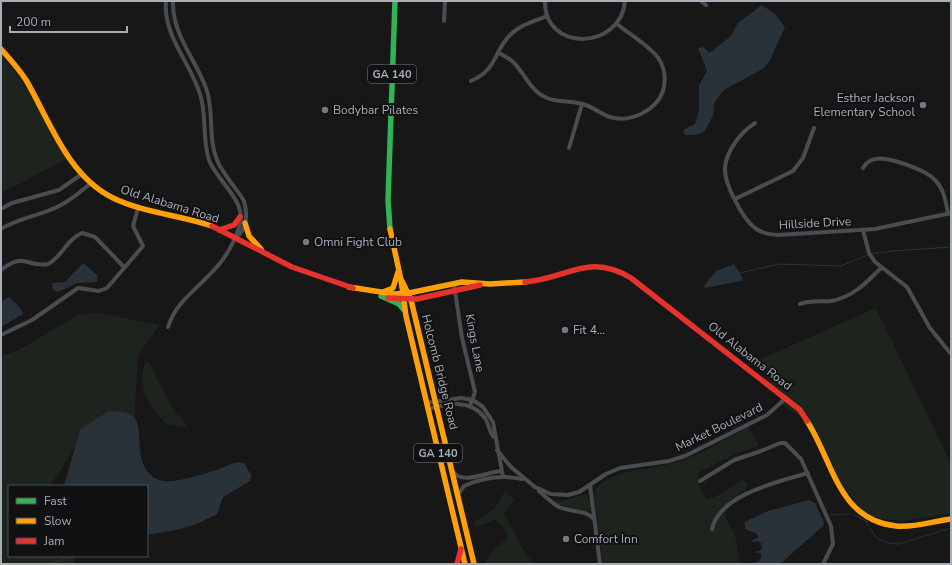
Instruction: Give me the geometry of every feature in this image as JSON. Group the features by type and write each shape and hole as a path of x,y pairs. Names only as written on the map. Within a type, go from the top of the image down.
{"main road":[{"name":"Holcomb Bridge Road","path":"395,1 388,200 391,236 401,280 404,310 465,564"},
{"name":"Old Alabama Road","path":"1,50 8,56 26,80 68,155 82,174 91,183 108,195 138,208 202,223 324,280 349,287 411,300 470,282 490,284 534,281 588,266 603,266 618,270 786,398 804,416 842,491 851,504 862,514 876,522 899,526 951,519"},
{"path":"219,230 234,225 240,217"},
{"path":"246,223 249,236 264,252"},
{"path":"382,294 393,288 399,270"},
{"name":"Holcomb Bridge Road","path":"401,280 409,293 411,300 474,564"},
{"name":"Old Alabama Road","path":"402,297 409,293 455,286"},
{"path":"382,294 399,304 404,310"},
{"path":"457,564 461,549"}],"street":[{"path":"166,1 166,18 170,31 200,95 206,145 210,161 216,174 235,200 240,217 235,238 226,254 214,271 185,297 173,315 168,327"},
{"path":"173,1 175,26 200,73 209,99 214,153 219,165 244,201 247,214 246,223 242,234 235,238"},
{"path":"444,21 445,1"},
{"path":"545,1 547,16 559,32 576,39 600,35 610,30 617,24 623,12 625,1"},
{"path":"701,1 706,5"},
{"path":"470,81 481,76 492,66 506,40 515,31 547,16"},
{"path":"499,53 515,63 533,88 542,96 554,100 582,104 611,117 626,118 649,109 662,93 665,76 659,59 617,24"},
{"path":"569,148 582,104"},
{"name":"Hillside Drive","path":"755,123 745,130 727,159 725,176 735,199 751,224 759,230 778,236 863,230 891,227 950,214"},
{"path":"735,199 793,171 803,158 814,128"},
{"path":"863,168 870,160 882,158 926,173 935,179 942,188 950,214"},
{"path":"1,209 12,203 58,190 82,174"},
{"path":"1,229 15,220 52,210 91,183"},
{"path":"1,335 32,320 78,288 94,291 103,290 143,246 133,226 138,208"},
{"path":"863,230 869,253 881,268 899,279 907,287 930,328 951,354"},
{"path":"1,270 9,263 19,260 48,264 56,258 73,238 82,233 95,237 124,266"},
{"path":"800,304 807,302 832,301 848,296 863,286 881,268"},
{"name":"Kings Lane","path":"455,286 462,338 474,387 473,400 470,406"},
{"path":"427,406 455,398 473,400"},
{"name":"Market Boulevard","path":"497,450 524,480 535,487 551,494 561,495 579,492 606,474 620,468 669,461 685,456 767,415 786,398"},
{"name":"Market Boulevard","path":"473,400 483,407 491,416 496,431 494,438"},
{"path":"436,404 470,406"},
{"name":"Market Boulevard","path":"470,406 486,420 494,438 502,477 524,480"},
{"path":"700,481 734,460 782,442 797,454 808,474 833,532 831,550 823,564"},
{"path":"452,471 456,476 462,478 501,471"},
{"path":"712,529 715,518 722,510 736,499 754,491 808,474"},
{"path":"458,495 462,488 467,485 502,477"},
{"path":"590,485 600,564"},
{"path":"535,487 559,507 587,514 595,521"}],"shaded area":[{"path":"762,5 775,14 785,27 770,60 764,68 724,90 714,103 713,115 705,131 697,135 685,135 683,132 685,129 695,124 699,110 699,85 707,71 698,48 704,47 709,53 712,51 731,36 738,23"},
{"path":"1,54 29,91 68,158 1,193"},
{"path":"83,263 98,276 97,282 77,283 58,292 53,290 52,283 65,282"},
{"path":"734,264 743,279 741,281 705,288 704,286 716,271"},
{"path":"9,297 21,309 23,314 1,327 1,302"},
{"path":"876,308 951,464 951,513 903,521 886,520 871,515 858,506 841,482 815,427 782,404 758,360"},
{"path":"98,313 160,325 138,355 134,422 86,430 51,485 8,485 8,557 75,557 74,564 1,564 1,356 19,350 78,315"},
{"path":"147,361 155,372 154,374 178,416 181,415 187,427 167,424 150,403 143,387 142,378 143,370"},
{"path":"109,411 125,412 134,417 137,424 143,465 149,473 159,480 171,481 187,478 233,464 244,463 251,475 250,481 223,497 217,514 197,524 176,530 148,535 148,485 64,485 80,430"},
{"path":"748,427 759,446 735,454 699,472 698,476 699,487 707,499 715,497 743,480 749,483 746,489 728,501 725,515 728,524 734,532 740,564 603,564 594,496 596,488 613,477 623,473 671,464 691,457 711,448"},
{"path":"506,492 514,499 504,514 522,548 534,564 487,564 486,561 493,550 507,539 505,530 500,523 495,520 477,526 473,523 495,508 502,495"},
{"path":"587,495 589,499 589,512 564,507 552,501 566,500"},
{"path":"809,500 815,503 824,522 823,526 780,564 750,564 759,561 761,558 761,553 753,552 760,551 762,547 761,543 758,541 751,542 758,538 757,534 745,529 745,522 768,511"}],"waterway":[{"path":"871,254 951,247"},
{"path":"740,273 779,264 841,266 868,255"},
{"path":"830,515 850,514"},
{"path":"854,515 866,521 869,526"},
{"path":"871,529 873,533 882,541 899,544 951,528"},
{"path":"52,564 67,557"}],"traffic: fast":[{"path":"390,229 388,200 395,1"},
{"path":"381,296 399,304 404,310"}],"traffic: slow":[{"path":"1,49 26,80 61,146 83,176 97,188 113,198 137,207 212,226"},
{"path":"245,223 249,236 261,249"},
{"path":"390,229 401,280 406,316 465,564"},
{"path":"383,292 393,288 398,272"},
{"path":"402,281 411,300 474,564"},
{"path":"349,287 394,294 409,293 462,282 490,284 525,282"},
{"path":"807,421 840,486 849,501 861,513 877,521 896,526 917,525 951,519"}],"traffic: jam":[{"path":"219,230 234,225 240,217"},
{"path":"212,226 292,267 353,288"},
{"path":"525,282 540,280 590,267 602,267 616,271 631,278 800,410 807,421"},
{"path":"388,298 417,299 480,285"},
{"path":"457,564 461,549"}],"place":[{"name":"Esther Jackson Elementary School","path":"923,105"},
{"name":"Bodybar Pilates","path":"325,110"},
{"name":"Omni Fight Club","path":"306,242"},
{"name":"Fit 4...","path":"565,330"},
{"name":"Comfort Inn","path":"566,539"}]}
